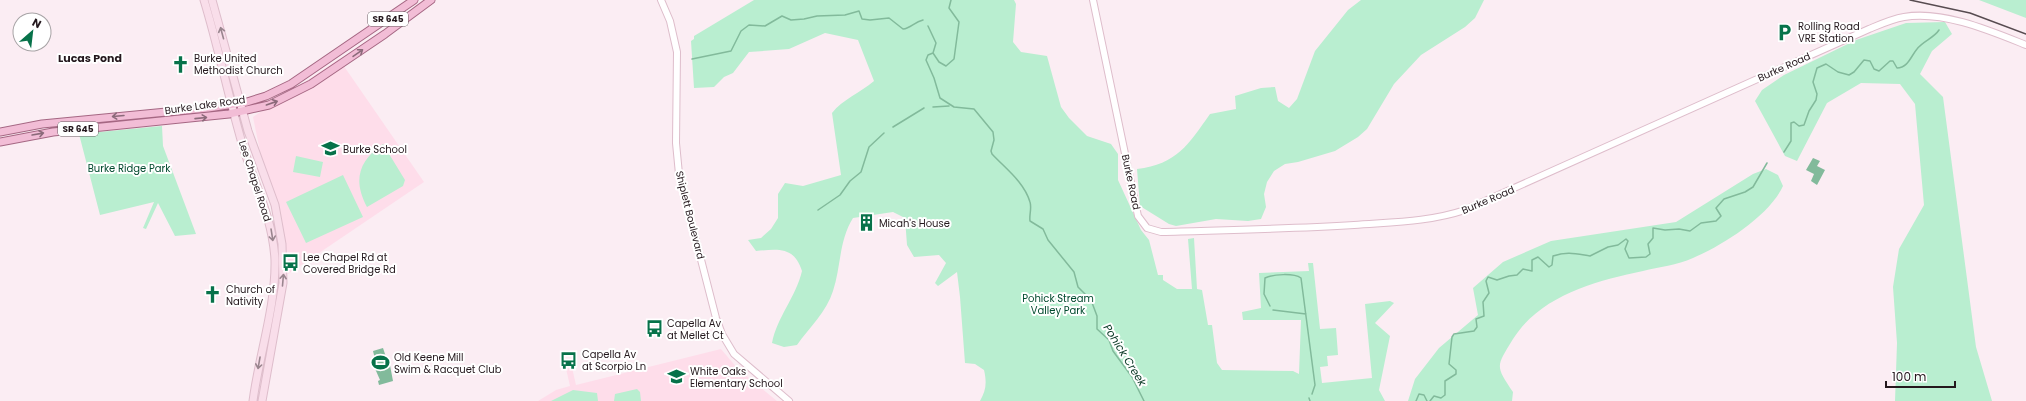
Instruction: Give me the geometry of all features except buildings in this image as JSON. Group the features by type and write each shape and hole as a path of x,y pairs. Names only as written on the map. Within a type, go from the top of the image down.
{"main road":[{"name":"Lee Chapel Road","path":"204,0 244,150 267,214 272,236 274,259 273,289 253,401"},
{"name":"Lee Chapel Road","path":"212,0 255,155 275,205 283,256 283,283 262,401"},
{"name":"Burke Lake Road","path":"0,132 42,124 208,108 240,103 286,87 414,0"},
{"name":"Burke Lake Road","path":"0,142 54,132 234,113 281,100 311,84 385,34 430,0"}],"street":[{"name":"Shiplett Boulevard","path":"661,0 672,25 678,52 676,137 680,174 716,318 722,334 734,354 789,401"},
{"name":"Burke Road","path":"1093,0 1138,216 1144,226 1157,231 1294,228 1418,221 1450,216 1574,163 1869,29 1904,17 1924,16 1947,19 2026,46"}],"shaded area":[{"name":"Burke School","path":"339,59 424,182 288,274 288,255 271,205 253,117"},
{"path":"1813,158 1820,161 1817,166 1825,170 1817,185 1811,181 1814,174 1806,170"},
{"path":"383,348 387,360 389,360 393,381 379,385 378,381 380,380 373,364 376,363 373,351"},
{"name":"White Oaks Elementary School","path":"721,349 738,369 777,401 538,401 556,390 570,386 564,360 570,359 576,385"}],"green space":[{"name":"Pohick Stream Valley Park","path":"754,0 1014,0 1016,4 1013,42 1021,52 1047,56 1061,107 1069,118 1087,136 1111,144 1118,154 1118,180 1141,230 1149,240 1158,275 1163,275 1163,280 1177,289 1192,289 1188,239 1194,238 1197,289 1202,290 1208,325 1212,325 1217,363 1222,370 1293,371 1299,374 1301,320 1243,320 1242,312 1261,308 1259,273 1309,271 1308,263 1313,263 1320,329 1336,328 1338,355 1327,356 1328,366 1320,367 1322,383 1372,378 1365,304 1390,301 1394,303 1375,323 1390,336 1379,390 1385,401 980,401 984,393 986,383 985,375 984,370 975,364 965,363 957,272 938,286 935,283 946,263 939,255 914,257 907,245 905,218 893,212 853,218 845,235 836,282 827,305 797,345 784,347 772,343 778,324 795,290 802,271 795,257 790,253 778,250 756,251 748,240 761,238 771,229 778,218 778,194 785,183 803,186 841,175 832,113 846,100 874,81 858,40 825,33 789,49 749,52 733,73 724,77 714,87 694,88 691,41 694,39 694,36"},
{"path":"1361,0 1484,0 1475,18 1465,27 1421,55 1394,84 1367,129 1358,137 1335,151 1298,162 1285,164 1274,171 1267,182 1264,194 1266,207 1261,219 1248,221 1216,219 1176,226 1169,224 1140,206 1137,169 1162,163 1172,158 1188,144 1210,114 1236,109 1235,96 1261,88 1275,87 1278,101 1289,108 1297,99 1315,51 1348,10"},
{"path":"1979,0 2026,0 2026,18"},
{"path":"1945,22 1952,34 1932,51 1920,74 1943,97 1976,347 1992,401 1895,401 1897,343 1893,287 1899,249 1924,205 1915,104 1900,84 1861,83 1827,103 1797,161 1785,156 1755,101 1762,90 1784,75 1856,40 1906,23"},
{"name":"Burke Ridge Park","path":"162,126 163,146 196,234 175,236 158,203 146,229 143,228 154,202 100,215 79,134"},
{"path":"383,144 405,180 403,186 367,207 360,189 360,172 368,157"},
{"path":"296,156 323,162 320,177 293,172"},
{"path":"1766,169 1778,175 1783,186 1767,208 1756,219 1731,237 1705,252 1687,260 1606,280 1570,293 1553,301 1524,324 1503,355 1500,366 1503,376 1513,392 1512,401 1408,401 1415,379 1439,348 1478,315 1473,288 1503,262 1551,241 1676,222 1753,174"},
{"path":"343,175 363,217 306,243 286,202"},
{"path":"637,389 640,392 641,401 614,401 615,394"},
{"path":"573,390 597,393 598,401 551,401"}],"waterway":[{"name":"Pohick Creek","path":"951,0 949,8 959,22 954,59 946,66 939,62 933,53 928,55 926,60 934,78 940,98 954,107 974,109 993,132 994,140 991,151 992,154 1024,188 1031,204 1030,221 1043,229 1048,240 1074,272 1078,287 1091,300 1097,316 1097,329 1109,340 1113,351 1132,377 1144,401"},
{"path":"692,59 731,51 741,31 749,25 765,26 782,16 791,20 817,16 845,15 859,11 862,19 870,20 889,18 903,29 923,20"},
{"path":"928,26 936,43 933,53"},
{"path":"1784,152 1791,141 1791,123 1794,122 1799,126 1804,125 1809,111 1816,100 1817,94 1813,82 1817,68 1826,64 1838,72 1849,75 1854,72 1864,60 1870,61 1874,69 1879,71 1890,61 1893,61 1897,68 1901,67 1907,64 1919,46 1939,30"},
{"path":"933,107 949,106"},
{"path":"893,127 924,108"},
{"path":"818,210 840,195 850,181 861,172 869,147 884,133"},
{"path":"1430,401 1434,396 1441,398 1445,395 1445,381 1456,374 1456,370 1449,364 1452,337 1454,334 1474,331 1477,327 1476,319 1484,316 1483,302 1489,293 1486,281 1488,277 1497,280 1517,275 1523,269 1532,271 1532,260 1538,257 1549,267 1552,265 1553,256 1558,254 1572,253 1590,256 1608,247 1618,245 1626,239 1628,241 1625,249 1629,258 1646,257 1650,254 1648,244 1653,238 1653,228 1690,231 1701,223 1716,221 1721,216 1716,208 1724,199 1745,192 1753,187 1767,163"},
{"path":"1270,306 1264,294 1265,278 1283,275 1294,275 1301,278 1315,385 1312,394"},
{"path":"1273,310 1306,314"},
{"path":"1416,401 1419,394 1424,395 1427,401"}],"railway":[{"path":"1910,0 1970,13 2026,34"}],"place":[{"name":"Rolling Road VRE Station","path":"1785,32"},
{"name":"Burke United Methodist Church","path":"181,64"},
{"name":"Burke School","path":"330,149"},
{"name":"Micah's House","path":"866,223"},
{"name":"Lee Chapel Rd at Covered Bridge Rd","path":"290,263"},
{"name":"Church of Nativity","path":"213,295"},
{"name":"Capella Av at Mellet Ct","path":"654,329"},
{"name":"Capella Av at Scorpio Ln","path":"569,360"},
{"name":"Old Keene Mill Swim & Racquet Club","path":"381,363"},
{"name":"White Oaks Elementary School","path":"677,377"}],"district":[{"name":"Lucas Pond","path":"90,58"}]}
